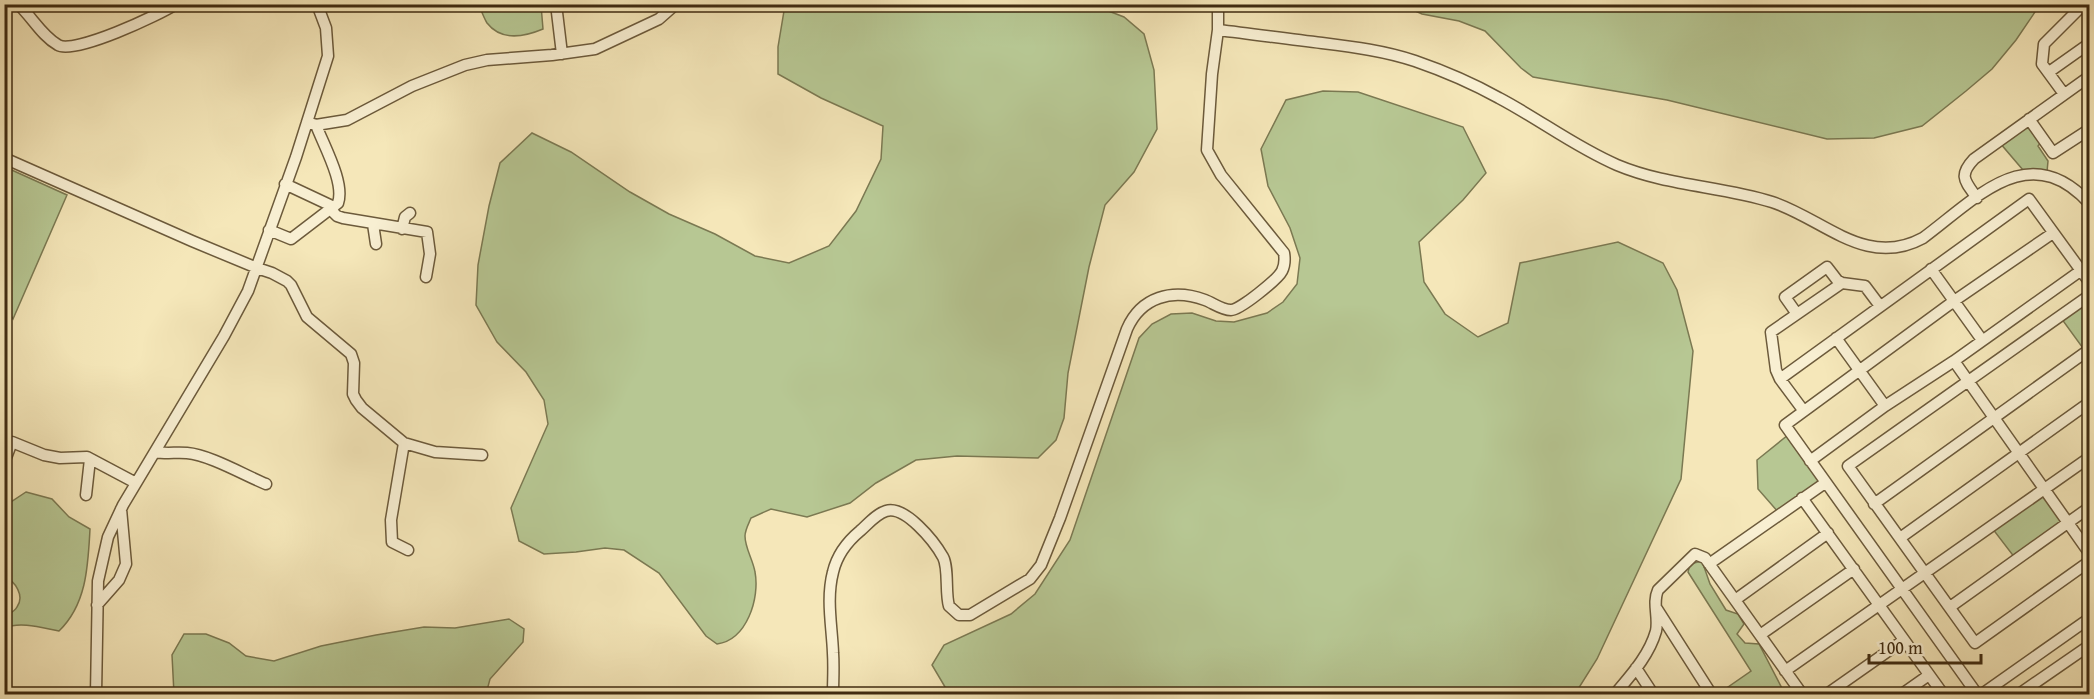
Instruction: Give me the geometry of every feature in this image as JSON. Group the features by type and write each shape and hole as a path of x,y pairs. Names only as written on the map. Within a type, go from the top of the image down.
{"street":[{"path":"18,4 56,44 69,47 116,32 176,4"},
{"path":"96,694 98,581 103,552 112,524 237,314 257,268 285,184 312,123 328,56 326,27 317,4"},
{"path":"556,4 562,54"},
{"path":"312,123 347,120 412,86 465,65 487,60 595,49 659,19 676,4"},
{"path":"833,694 834,656 829,603 832,578 840,554 853,537 879,514 897,511 905,514 915,522 944,559 949,606 959,615 970,615 1014,590 1030,579 1041,565 1132,318 1139,310 1160,297 1174,295 1203,299 1225,309 1235,309 1282,273 1284,253 1221,175 1207,150 1212,74 1218,30 1218,4"},
{"path":"2064,94 2042,64 2044,44 2084,4"},
{"path":"1218,30 1364,49 1417,62 1499,98 1571,141 1616,164 1662,180 1771,202 1864,245 1889,249 1912,244 1977,198 2006,180 2019,175 2037,174 2060,179 2090,204"},
{"path":"2049,72 2090,43"},
{"path":"1977,198 1966,183 1965,169 1974,159 2090,76"},
{"path":"2029,119 2053,153 2089,129"},
{"path":"269,230 291,239 338,203 341,190 312,123"},
{"path":"4,158 287,281 308,317 351,354 354,363 353,394 362,408 404,443 435,452 482,455"},
{"path":"285,184 332,208 337,216 427,232 430,254 426,278"},
{"path":"1780,379 2029,199 2054,233 2085,267 2090,283"},
{"path":"402,229 405,217 410,213"},
{"path":"373,224 376,244"},
{"path":"1977,694 1785,425 1954,301 2054,233"},
{"path":"1797,314 1785,297 1827,267 1842,283 1864,286 1880,306"},
{"path":"1810,460 2085,267"},
{"path":"1931,269 1982,340"},
{"path":"1803,410 1776,370 1771,332 1842,283"},
{"path":"2090,295 1848,466 1975,643 2090,561"},
{"path":"1836,338 1885,406"},
{"path":"1874,504 2090,350"},
{"path":"1954,361 2090,554"},
{"path":"1900,538 2090,402"},
{"path":"4,463 12,442 44,455 90,459 136,483"},
{"path":"404,443 391,520 392,542 408,550"},
{"path":"155,452 199,455 266,484"},
{"path":"1785,671 2090,457"},
{"path":"86,495 90,459"},
{"path":"1709,564 1825,483"},
{"path":"1802,498 1943,694"},
{"path":"1950,607 2090,507"},
{"path":"97,605 119,580 126,564 121,509"},
{"path":"1735,600 1828,533"},
{"path":"1615,694 1650,648 1656,630 1655,597 1658,590 1695,554 1702,555 1709,564 1802,694"},
{"path":"1760,635 1854,569"},
{"path":"1656,609 1710,692"},
{"path":"1982,694 2090,618"},
{"path":"1827,694 1904,640"},
{"path":"2019,694 2090,645"},
{"path":"2032,659 2045,677"},
{"path":"1636,668 1653,694"},
{"path":"1902,694 1929,675"}],"green space":[{"path":"479,5 541,5 543,29 513,36 499,33 487,23"},
{"path":"785,5 1093,5 1124,17 1144,34 1154,70 1157,129 1134,172 1105,205 1089,267 1068,373 1064,418 1056,440 1038,458 957,456 916,460 876,483 850,503 807,517 771,509 751,518 745,536 755,572 753,605 744,626 736,635 717,644 706,636 659,573 624,550 605,548 544,554 519,541 511,508 548,424 544,400 526,372 497,342 476,305 478,265 500,163 532,133 571,152 630,192 669,214 715,234 755,256 789,263 829,246 856,211 881,159 883,126 821,98 778,74 778,47"},
{"path":"1402,5 2038,5 2016,40 1992,69 1922,126 1874,138 1827,139 1667,100 1533,77 1521,68 1485,31 1459,21 1422,14"},
{"path":"1323,91 1358,92 1463,127 1486,173 1463,200 1419,242 1424,282 1445,314 1478,337 1508,323 1520,263 1618,242 1663,263 1677,290 1693,351 1681,479 1597,659 1575,694 955,694 948,692 932,665 944,645 1011,614 1035,594 1070,540 1139,338 1152,324 1171,314 1192,313 1216,321 1234,322 1267,313 1283,302 1297,284 1300,258 1290,228 1268,186 1261,149 1286,100"},
{"path":"2027,123 2042,141 2038,146 2048,161 2047,172 2023,170 2000,143"},
{"path":"5,167 67,195 13,319 5,307"},
{"path":"2089,298 2089,348 2085,351 2061,318"},
{"path":"1788,435 1823,482 1779,513 1758,489 1757,460"},
{"path":"26,492 52,499 69,517 90,529 87,570 81,596 75,609 59,631 24,625 5,628 5,617 16,608 20,598 18,589 5,577 5,506"},
{"path":"2044,492 2065,522 2015,558 1992,528"},
{"path":"1702,561 1710,584 1726,610 1738,614 1744,624 1737,634 1745,643 1759,644 1785,694 1718,694 1751,671 1688,572 1690,564"},
{"path":"509,619 524,629 523,642 490,679 486,694 174,694 172,655 184,634 206,634 229,643 246,656 274,661 321,646 376,635 424,627 455,628"}]}
